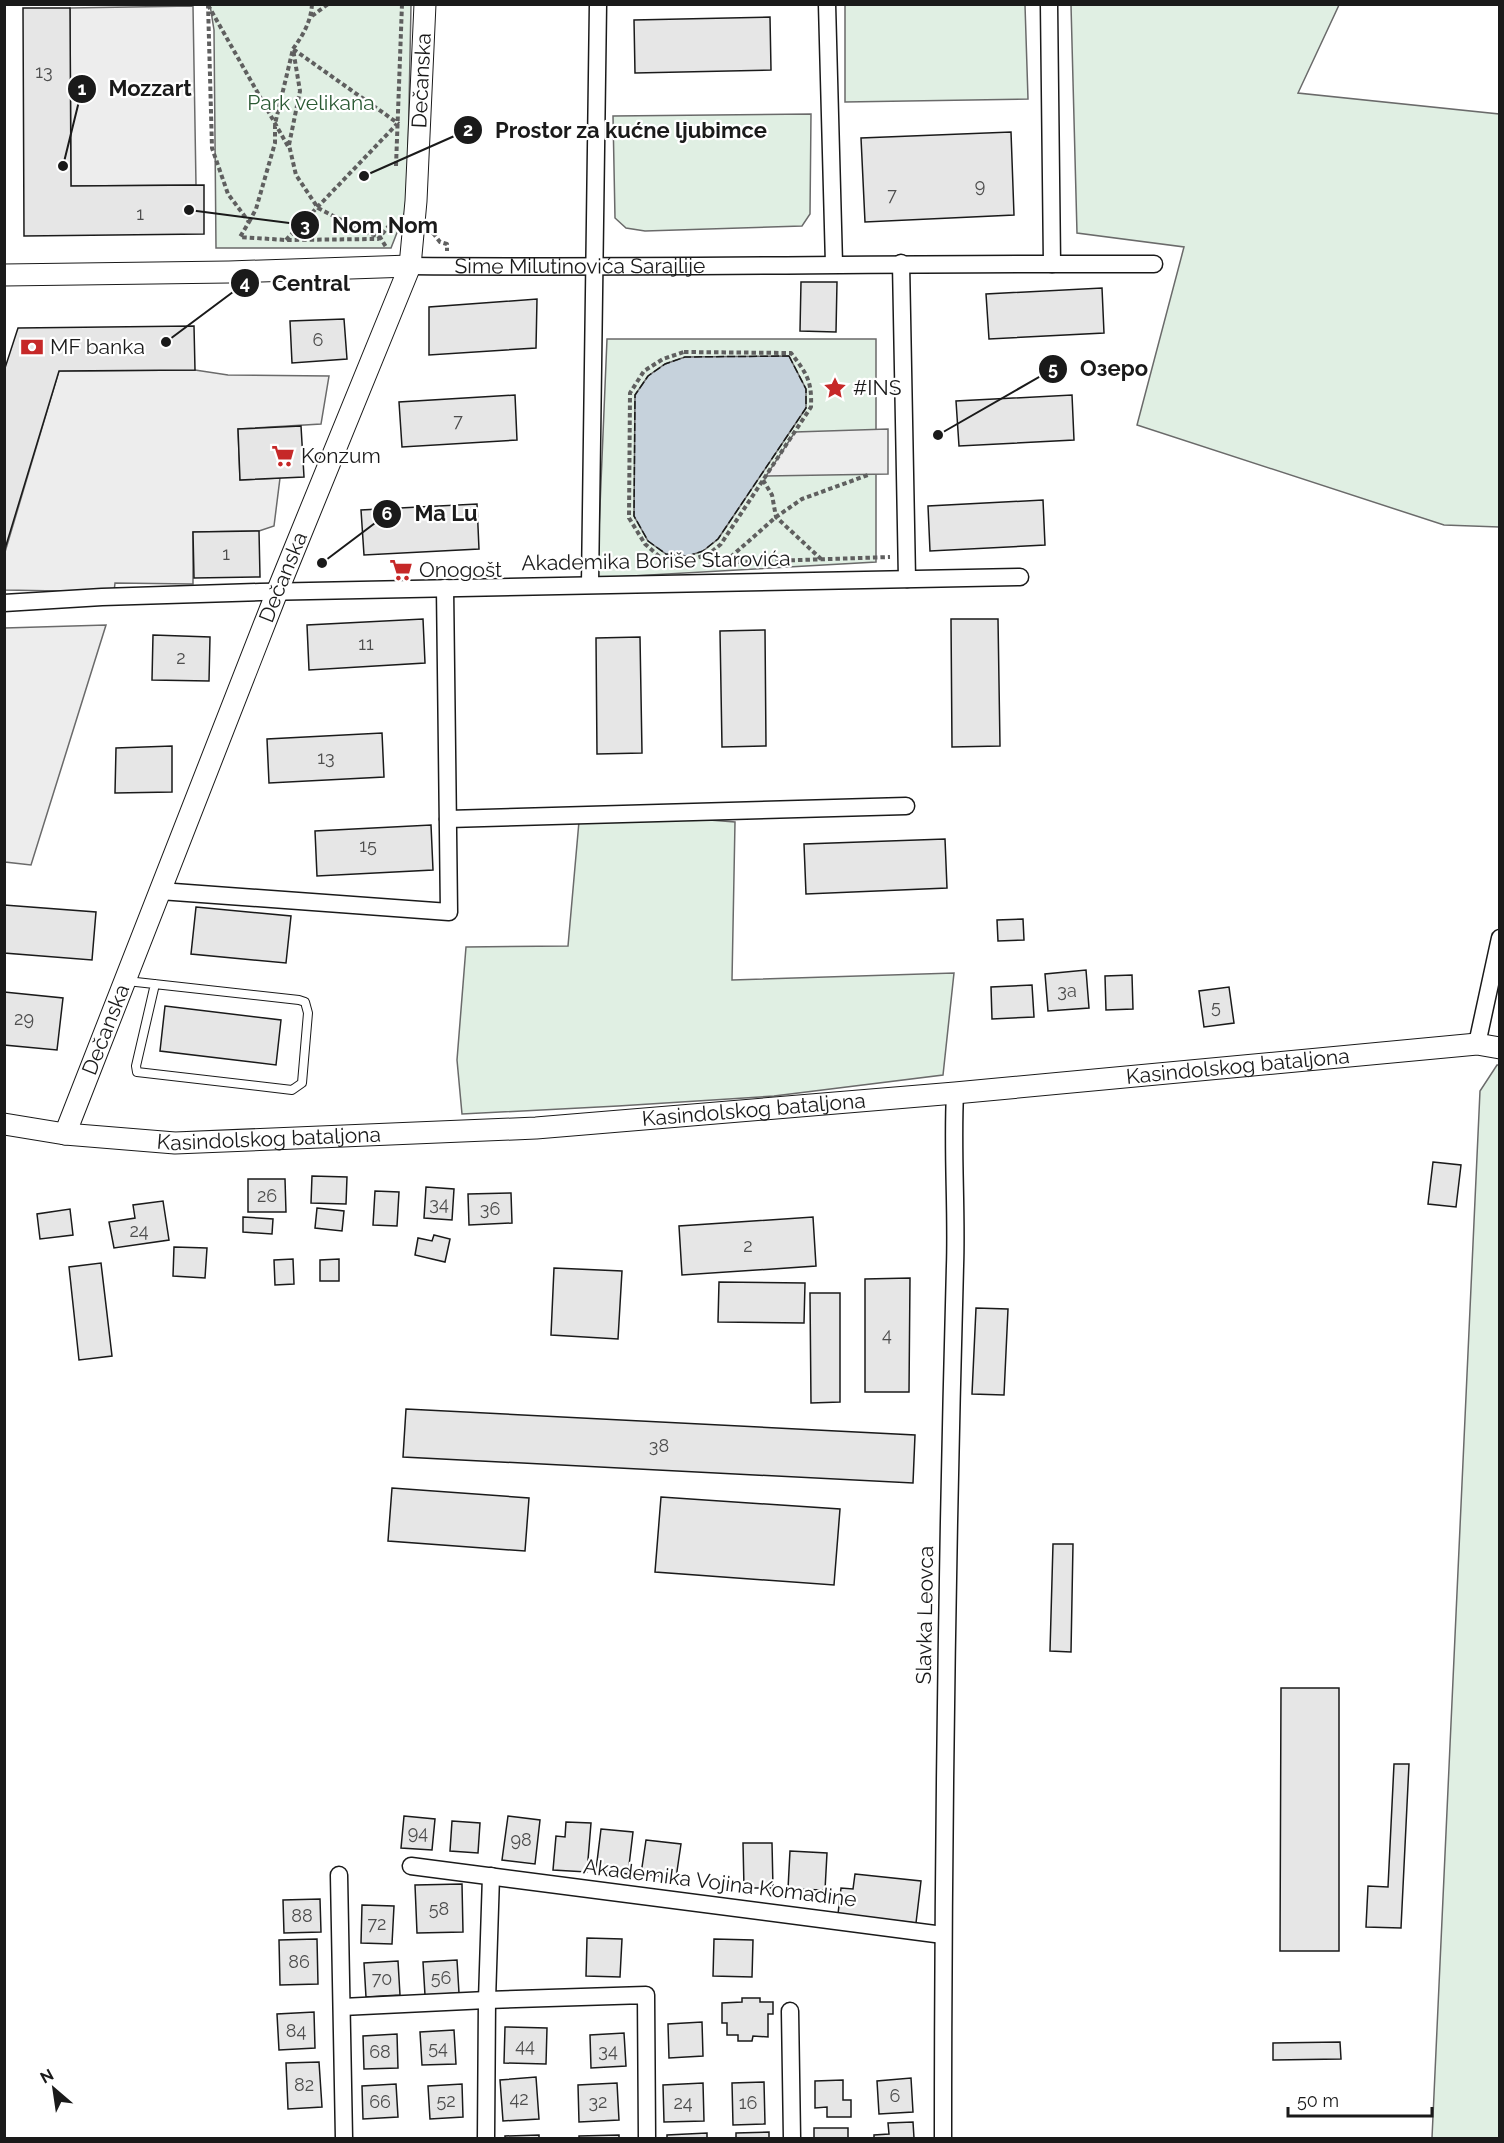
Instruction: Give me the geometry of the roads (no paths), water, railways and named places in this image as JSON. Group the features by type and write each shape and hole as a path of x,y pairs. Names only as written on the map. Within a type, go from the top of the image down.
{"street":[{"name":"Dečanska","path":"65,1134 278,592 410,266 416,201 425,4"},
{"path":"590,584 598,4"},
{"path":"827,4 834,264"},
{"path":"1049,4 1052,264"},
{"path":"901,263 907,579"},
{"name":"Sime Milutinovića Sarajlije","path":"4,275 229,272 410,266 1154,264"},
{"name":"Akademika Boriše Starovića","path":"4,603 102,597 590,584 1020,577"},
{"path":"160,891 449,912 445,588"},
{"path":"448,819 906,806"},
{"path":"1477,1044 1500,938"},
{"name":"Kasindolskog bataljona","path":"5,1125 65,1134 175,1143 536,1128 955,1093 1477,1044 1500,1048"},
{"name":"Slavka Leovca","path":"943,2139 943,1935 955,1252 955,1093"},
{"name":"Akademika Vojina Komadine","path":"411,1866 943,1935"},
{"path":"339,1875 344,2139"},
{"path":"486,2139 491,1876"},
{"path":"342,2007 646,1995 647,2139"},
{"path":"790,2011 792,2139"}],"lane":[{"path":"125,981 154,984 305,1002 308,1013 302,1083 292,1090 137,1072 136,1066 154,984"}],"place":[{"name":"Mozzart","path":"63,166"},
{"name":"Prostor za kućne ljubimce","path":"364,176"},
{"name":"Nom Nom","path":"189,210"},
{"name":"Central","path":"166,342"},
{"name":"MF banka","path":"32,347"},
{"name":"#INS","path":"835,388"},
{"name":"Озеро","path":"938,435"},
{"name":"Konzum","path":"283,456"},
{"name":"Ma Lu","path":"322,563"},
{"name":"Onogošt","path":"401,570"}],"park label":[{"name":"Park velikana","path":"311,103"}]}
